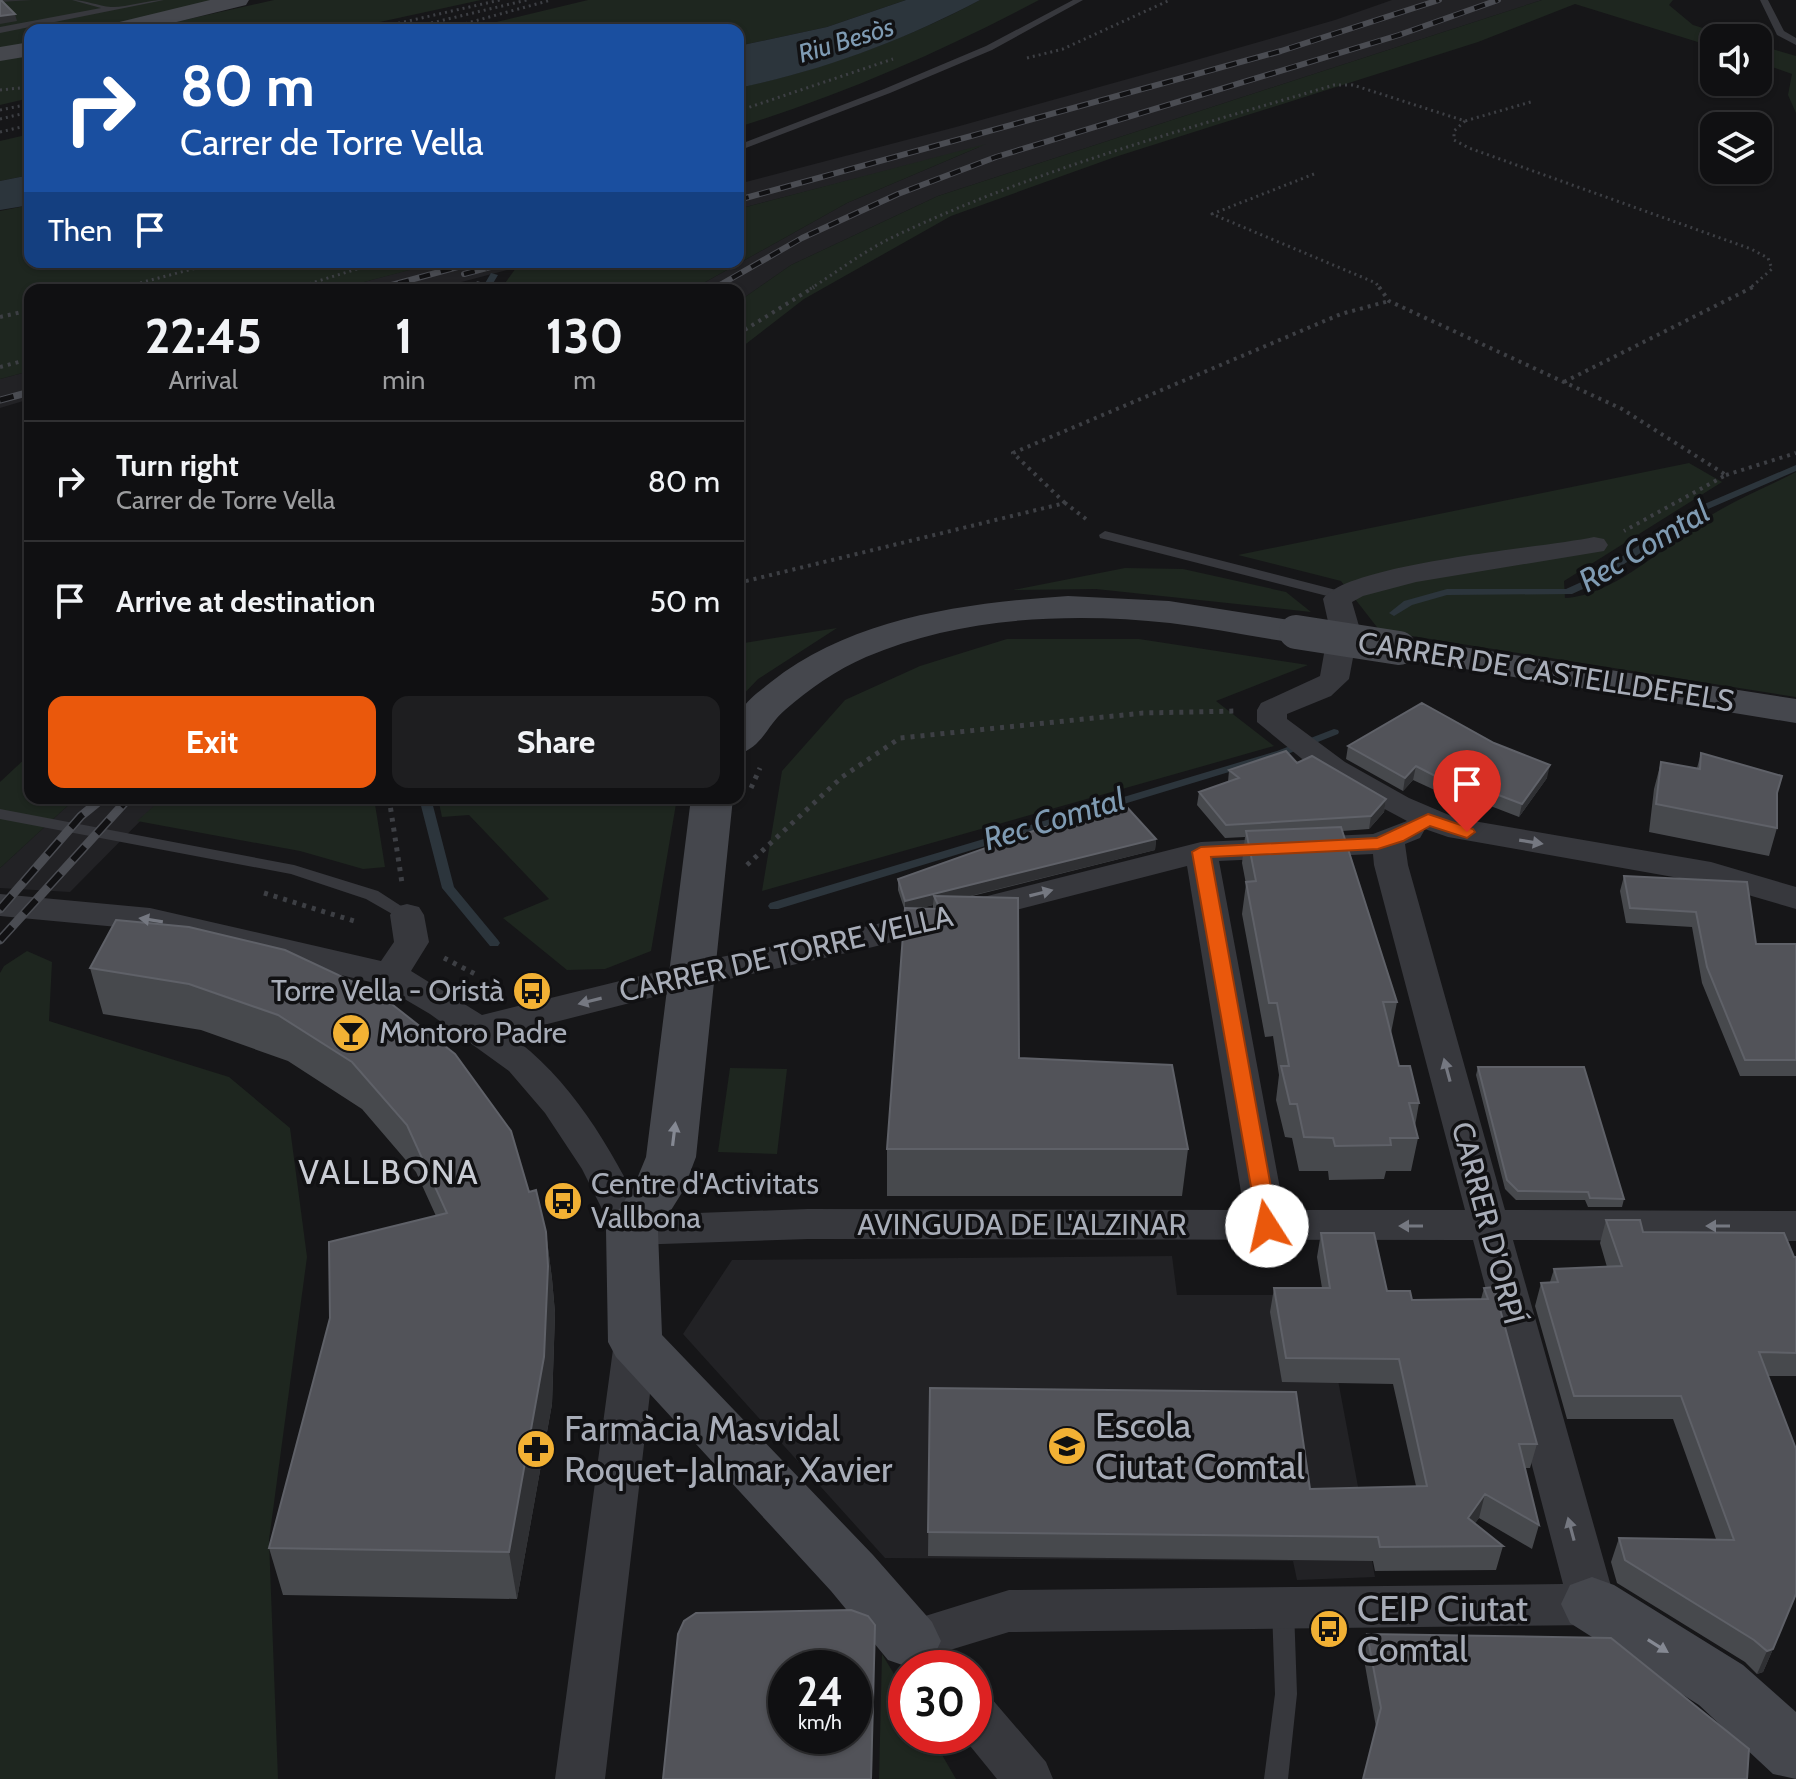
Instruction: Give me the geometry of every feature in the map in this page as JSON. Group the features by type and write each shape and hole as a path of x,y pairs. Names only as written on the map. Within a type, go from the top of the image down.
{"street":[{"path":"116,20 238,0"},
{"path":"0,54 24,50"},
{"path":"1594,545 1409,575 1339,595 1338,609 1344,626 1334,679 1319,692 1272,710 1272,722 1301,746 1361,786 1428,819 1467,832 1711,873 1796,898"},
{"name":"CARRER DE CASTELLDEFELS","path":"749,755 768,703 815,669 869,642 929,624 995,612 1080,609 1166,612 1796,711"},
{"path":"632,1230 657,1191 671,1157 693,975 729,804"},
{"name":"CARRER DE TORRE VELLA","path":"477,1029 693,975 873,936 1201,852 1356,846 1388,841 1428,819"},
{"name":"CARRER D'ORPÍ","path":"1388,841 1391,865 1592,1604"},
{"path":"1201,852 1267,1226"},
{"path":"0,905 150,919 390,975 443,1005 522,1062 558,1104 599,1164 632,1230 635,1342 580,1779"},
{"path":"0,923 165,948 314,979 390,975"},
{"path":"390,975 410,928"},
{"name":"AVINGUDA DE L'ALZINAR","path":"632,1230 808,1224 1796,1226"},
{"path":"635,1342 852,1573 919,1650"},
{"path":"930,1650 1009,1611 1592,1604 1721,1685 1796,1753"},
{"path":"992,1736 1028,1779"}],"lane":[{"path":"76,0 116,20"},
{"path":"70,24 116,20 160,0"},
{"path":"744,146 989,48 1079,0"},
{"path":"1764,0 1780,33 1796,42"},
{"path":"0,30 24,28"},
{"path":"1105,535 1339,595"},
{"path":"0,814 294,870 372,895 410,928"},
{"path":"1276,1779 1286,1694 1283,1607"}],"path":[{"path":"395,24 500,0"},
{"path":"427,24 527,0"},
{"path":"464,24 551,0"},
{"path":"744,109 899,57"},
{"path":"744,330 891,238 1004,191 1134,145 1334,85 1353,85 1465,121"},
{"path":"0,90 24,88"},
{"path":"1534,101 1465,121 1454,131 1454,140 1751,249 1768,258 1772,269 1758,284 1563,382"},
{"path":"0,110 24,105"},
{"path":"0,119 24,113"},
{"path":"0,132 24,126"},
{"path":"1314,174 1212,214 1376,283 1389,301 1622,409 1726,475"},
{"path":"135,284 196,268"},
{"path":"307,284 360,268"},
{"path":"477,284 479,279"},
{"path":"1105,535 1065,503 1013,453 1341,314 1389,301"},
{"path":"0,317 24,311"},
{"path":"0,367 24,361"},
{"path":"1594,545 1638,525 1726,475 1796,453"},
{"path":"744,582 1065,503"},
{"path":"744,868 842,777 900,738 1143,713 1272,710"},
{"path":"390,804 410,928"},
{"path":"250,889 410,928 479,976"}],"shaded area":[{"path":"0,0 214,0 120,24 24,24 24,44 0,48"},
{"path":"274,0 481,0 371,24 166,24"},
{"path":"588,0 906,0 827,27 744,45 744,24 488,24"},
{"path":"980,0 1039,0 892,71 744,125 744,87 800,73 923,28"},
{"path":"1392,0 1542,0 938,196 791,265 744,298 744,284 702,284 730,268 744,268 744,260 847,203 979,147 744,207 744,182 956,127 1335,20"},
{"path":"1542,0 1673,0 1669,5 1700,27 1700,43 1575,4 1478,42 1115,157 951,216 804,299 744,345 744,298 791,265 938,196"},
{"path":"1772,49 1796,56 1796,113 1788,95 1792,74 1772,67"},
{"path":"24,56 24,99 0,105 0,60"},
{"path":"24,135 24,176 0,181 0,141"},
{"path":"986,144 847,203 744,260 744,207"},
{"path":"24,206 24,268 417,268 357,284 24,284 24,373 0,379 0,211"},
{"path":"416,268 515,268 454,284 356,284"},
{"path":"516,268 730,268 702,284 504,284"},
{"path":"24,373 24,401 0,408 0,379"},
{"path":"1689,463 1722,482 1564,581 1565,598 1584,595 1622,578 1713,514 1796,472 1796,697 1380,631 1341,581 1238,555"},
{"path":"1125,568 1183,569 1286,592 1311,612 1096,589 1013,590"},
{"path":"837,628 758,679 744,694 744,643"},
{"path":"1007,639 1139,639 1308,665 1216,701 1274,746 762,891 782,771 845,700 920,666"},
{"path":"24,760 24,804 69,804 0,868 0,782"},
{"path":"69,804 157,804 70,892 0,888 0,868"},
{"path":"156,804 375,804 385,867 363,869 300,851 137,821"},
{"path":"439,804 676,804 651,951 605,969 567,970 503,918 549,899 469,815 442,817"},
{"path":"27,951 52,962 49,1021 229,1077 290,1128 307,1257 269,1540 278,1779 0,1779 0,973 4,966"},
{"path":"730,1068 787,1069 777,1154 718,1152"},
{"name":"Escola Ciutat Comtal","path":"1172,1256 1177,1295 1322,1295 1375,1577 1297,1580 1293,1561 885,1558 683,1334 732,1260"},
{"path":"882,1654 888,1664 888,1754 941,1754 956,1779 879,1779"}],"water":[{"name":"Riu Besòs","path":"906,0 980,0 862,53 801,73 744,87 744,45 827,27"},
{"path":"24,176 24,206 0,210 0,181"}],"building":[{"path":"1,0 15,14 0,16"},
{"path":"1422,703 1494,743 1550,765 1522,804 1446,775 1441,779 1416,766 1405,778 1348,746"},
{"path":"1286,751 1297,763 1312,756 1386,799 1371,816 1226,825 1199,792 1239,778 1229,770"},
{"path":"1701,753 1782,776 1777,793 1777,828 1656,804 1661,762 1700,769"},
{"path":"1125,805 1156,839 905,901 898,879 1039,829"},
{"path":"1341,827 1397,1002 1383,1002 1399,1066 1410,1066 1419,1103 1409,1103 1418,1138 1390,1138 1391,1145 1335,1146 1333,1138 1304,1137 1297,1104 1290,1104 1281,1066 1289,1066 1277,1003 1269,1003 1246,882 1256,881 1246,831"},
{"path":"1624,876 1747,882 1756,944 1796,944 1796,1060 1745,1060 1707,967 1696,912 1630,908"},
{"path":"934,896 1018,898 1019,1058 1172,1065 1188,1149 887,1149 905,908 940,909"},
{"path":"116,920 189,927 285,950 379,994 455,1054 511,1131 529,1192 536,1190 546,1232 548,1266 544,1357 509,1552 269,1548 330,1318 329,1242 447,1213 407,1125 352,1062 278,1015 189,984 90,968"},
{"path":"1478,1067 1584,1067 1624,1199 1590,1198 1588,1192 1518,1191 1507,1180"},
{"path":"1606,1220 1640,1220 1643,1232 1784,1233 1796,1257 1796,1353 1759,1352 1796,1449 1796,1594 1773,1649 1767,1651 1625,1560 1619,1538 1734,1540 1681,1396 1574,1396 1541,1283 1558,1282 1554,1269 1622,1266"},
{"path":"1321,1233 1374,1233 1387,1291 1410,1291 1412,1300 1488,1299 1484,1288 1494,1287 1537,1444 1519,1444 1539,1525 1485,1494 1468,1518 1503,1546 1380,1547 1378,1537 928,1532 930,1388 1296,1392 1310,1489 1427,1486 1399,1359 1286,1358 1274,1288 1330,1288"},
{"path":"851,1610 868,1616 875,1625 872,1740 872,1650 768,1650 768,1754 872,1754 871,1779 663,1779 678,1634 684,1621 696,1613"},
{"path":"1367,1634 1611,1638 1749,1749 1747,1779 1363,1779 1381,1708"}],"waterway":[{"path":"489,284 494,275"},
{"name":"Rec Comtal","path":"1394,613 1408,603 1447,592 1568,592 1592,581 1698,510 1796,468"},
{"name":"Rec Comtal","path":"774,906 1281,753 1334,732"},
{"path":"427,804 448,888 494,943"}],"railway":[{"path":"744,198 1281,51 1439,0"},
{"path":"722,284 802,238 898,194 996,157 1399,35 1498,0"},
{"path":"395,284 454,268"},
{"path":"464,274 487,268"},
{"path":"0,400 24,394"},
{"path":"0,909 81,816 96,804"},
{"path":"0,940 124,804"}],"place":[{"name":"Torre Vella - Oristà","path":"532,991"},
{"name":"Montoro Padre","path":"351,1033"},
{"name":"Centre d'Activitats Vallbona","path":"563,1201"},
{"name":"Escola Ciutat Comtal","path":"1067,1446"},
{"name":"Farmàcia Masvidal Roquet-Jalmar, Xavier","path":"536,1449"},
{"name":"CEIP Ciutat Comtal","path":"1329,1629"}],"district":[{"name":"VALLBONA","path":"389,1172"}],"route":[{"path":"1267,1226 1201,852 1378,844 1397,838 1428,819 1467,832"}]}
